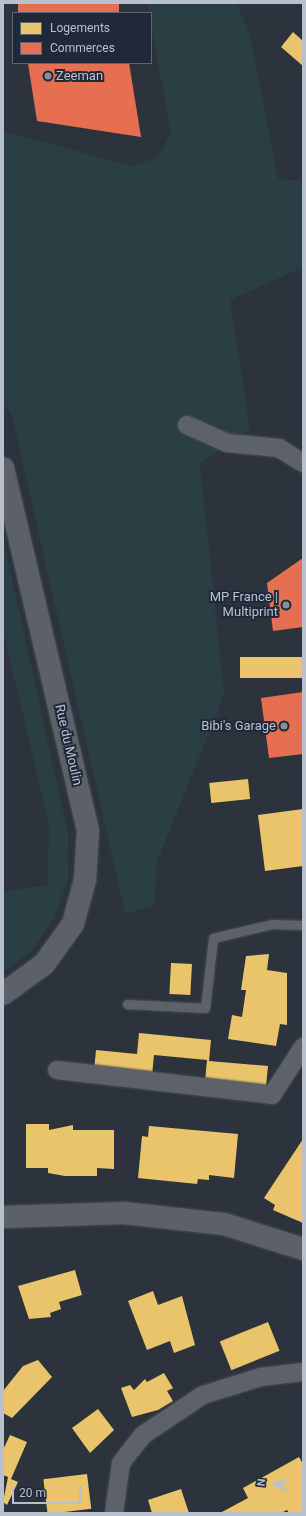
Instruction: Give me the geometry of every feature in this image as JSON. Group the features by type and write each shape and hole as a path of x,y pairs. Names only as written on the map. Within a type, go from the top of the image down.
{"main road":[{"name":"Rue du Moulin","path":"3,468 88,831 86,880 73,924 44,964 3,994"},
{"path":"3,1217 124,1213 224,1224 303,1249"}],"street":[{"path":"187,425 227,443 279,448 303,463"},
{"path":"57,1070 272,1095 303,1048"},
{"path":"116,1510 121,1463 143,1435 203,1395 260,1377 303,1372"}],"lane":[{"path":"127,1004 205,1008 213,938 272,924 303,925"}],"green space":[{"path":"147,3 237,3 251,39 278,179 303,181 303,267 230,300 250,429 200,463 224,694 157,862 154,906 125,913 12,416 3,403 3,131 132,166 157,158 171,133 152,30 152,12 149,12"},
{"path":"3,539 68,833 68,879 54,919 31,952 3,972 3,892 48,885 49,825 3,630"}],"building: Logements":[{"path":"293,32 303,41 303,66 281,47"},
{"path":"240,657 303,657 303,678 240,678"},
{"path":"248,779 250,799 211,803 209,783"},
{"path":"303,809 303,866 265,871 258,815"},
{"path":"269,954 267,970 287,973 287,1025 280,1024 276,1046 228,1039 232,1015 242,1017 246,990 241,990 246,956"},
{"path":"171,963 192,964 190,995 169,994"},
{"path":"139,1033 211,1040 209,1061 268,1066 266,1087 205,1081 207,1060 154,1055 152,1076 94,1071 96,1050 137,1054"},
{"path":"26,1124 49,1124 49,1130 73,1125 73,1130 114,1130 114,1169 97,1168 97,1176 65,1176 48,1173 48,1168 26,1168"},
{"path":"149,1126 238,1134 234,1178 209,1175 209,1180 198,1179 197,1184 138,1178 142,1136 148,1137"},
{"path":"303,1139 303,1223 273,1210 275,1205 264,1198"},
{"path":"75,1270 82,1295 59,1302 61,1309 50,1313 51,1317 29,1319 18,1286"},
{"path":"153,1291 158,1305 182,1296 195,1345 174,1353 170,1341 147,1350 128,1301"},
{"path":"268,1322 280,1351 231,1370 220,1341"},
{"path":"38,1360 52,1377 12,1418 3,1413 3,1391 23,1366"},
{"path":"164,1373 173,1388 167,1391 173,1401 158,1410 132,1417 121,1388 130,1385 134,1390 145,1379 147,1382"},
{"path":"98,1409 114,1430 90,1453 72,1428"},
{"path":"10,1435 27,1442 11,1479 18,1482 7,1505 3,1502 8,1477 3,1475 3,1450"},
{"path":"299,1457 303,1464 303,1513 289,1513 287,1510 281,1513 220,1513 248,1498 243,1488"},
{"path":"87,1474 91,1509 47,1513 43,1479"},
{"path":"181,1489 189,1513 152,1513 148,1500"}],"building: Commerces":[{"path":"18,3 119,3 119,12 18,12"},
{"path":"28,64 129,64 141,137 37,121"},
{"name":"MP France | Multiprint","path":"303,558 303,627 273,631 267,583"},
{"name":"Bibi's Garage","path":"303,692 303,754 269,758 261,698"}],"place":[{"name":"Zeeman","path":"48,76"},
{"name":"MP France | Multiprint","path":"286,605"},
{"name":"Bibi's Garage","path":"284,726"}]}
